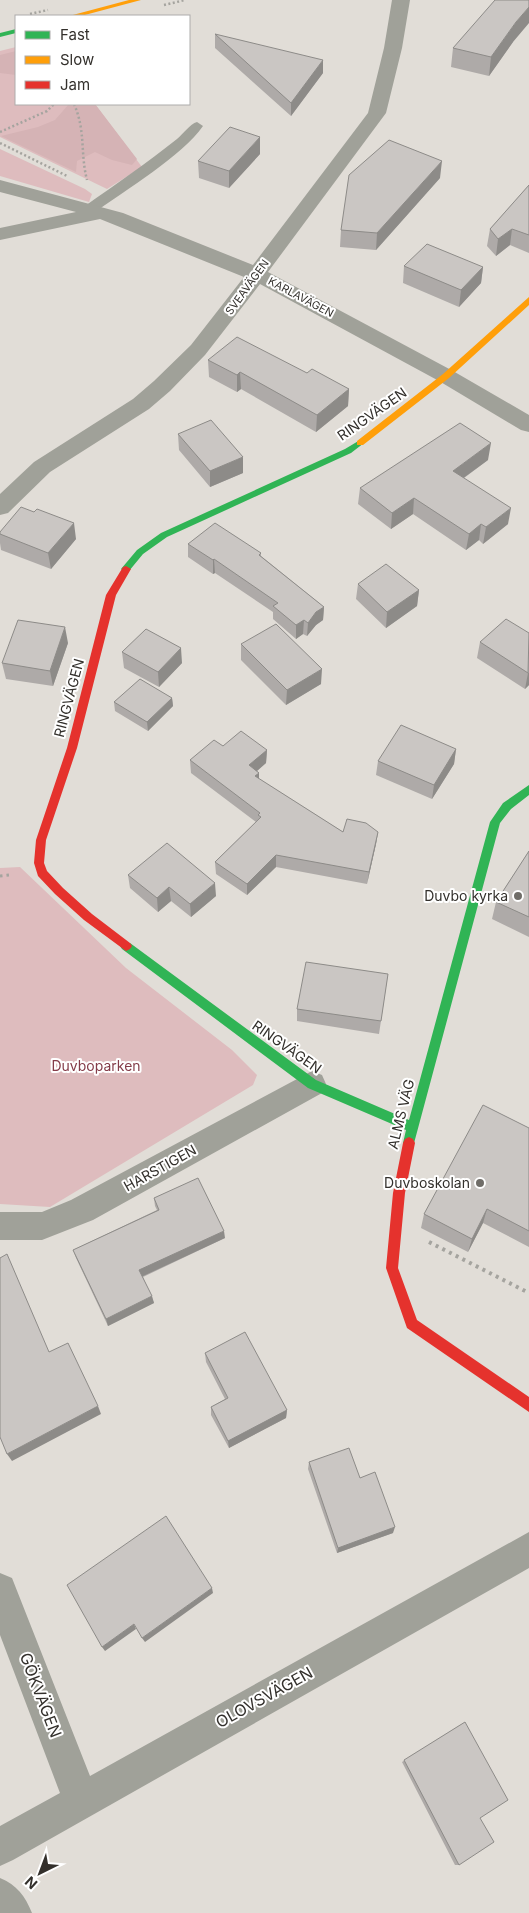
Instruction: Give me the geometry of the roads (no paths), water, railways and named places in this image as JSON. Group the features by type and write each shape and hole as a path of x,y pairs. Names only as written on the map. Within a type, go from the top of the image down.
{"street":[{"path":"77,15 138,0"},
{"name":"SVEAVÄGEN","path":"0,507 42,467 141,404 198,350 377,113 393,48 401,0"},
{"path":"0,35 15,31"},
{"name":"KARLAVÄGEN","path":"0,186 97,211 256,274 446,376 529,425"},
{"path":"0,234 97,211"},
{"name":"RINGVÄGEN","path":"412,1127 312,1084 88,917 42,873 40,863 41,840 72,748 111,595 128,565 140,552 164,535 348,451 407,409 529,300"},
{"name":"ALMS VÄG","path":"529,789 507,806 495,822 412,1127 399,1193 392,1268 412,1324 529,1405"},
{"name":"HARSTIGEN","path":"0,1226 42,1226 82,1210 312,1084"},
{"name":"OLOVSVÄGEN","path":"0,1847 529,1549"},
{"name":"GÖKVÄGEN","path":"0,1590 81,1800"},
{"path":"0,1897 13,1913"}],"lane":[{"path":"97,211 192,134 197,126"}],"place":[{"name":"Duvbo kyrka","path":"518,896"},
{"name":"Duvboskolan","path":"480,1183"}],"park label":[{"name":"Duvboparken","path":"96,1066"}]}
